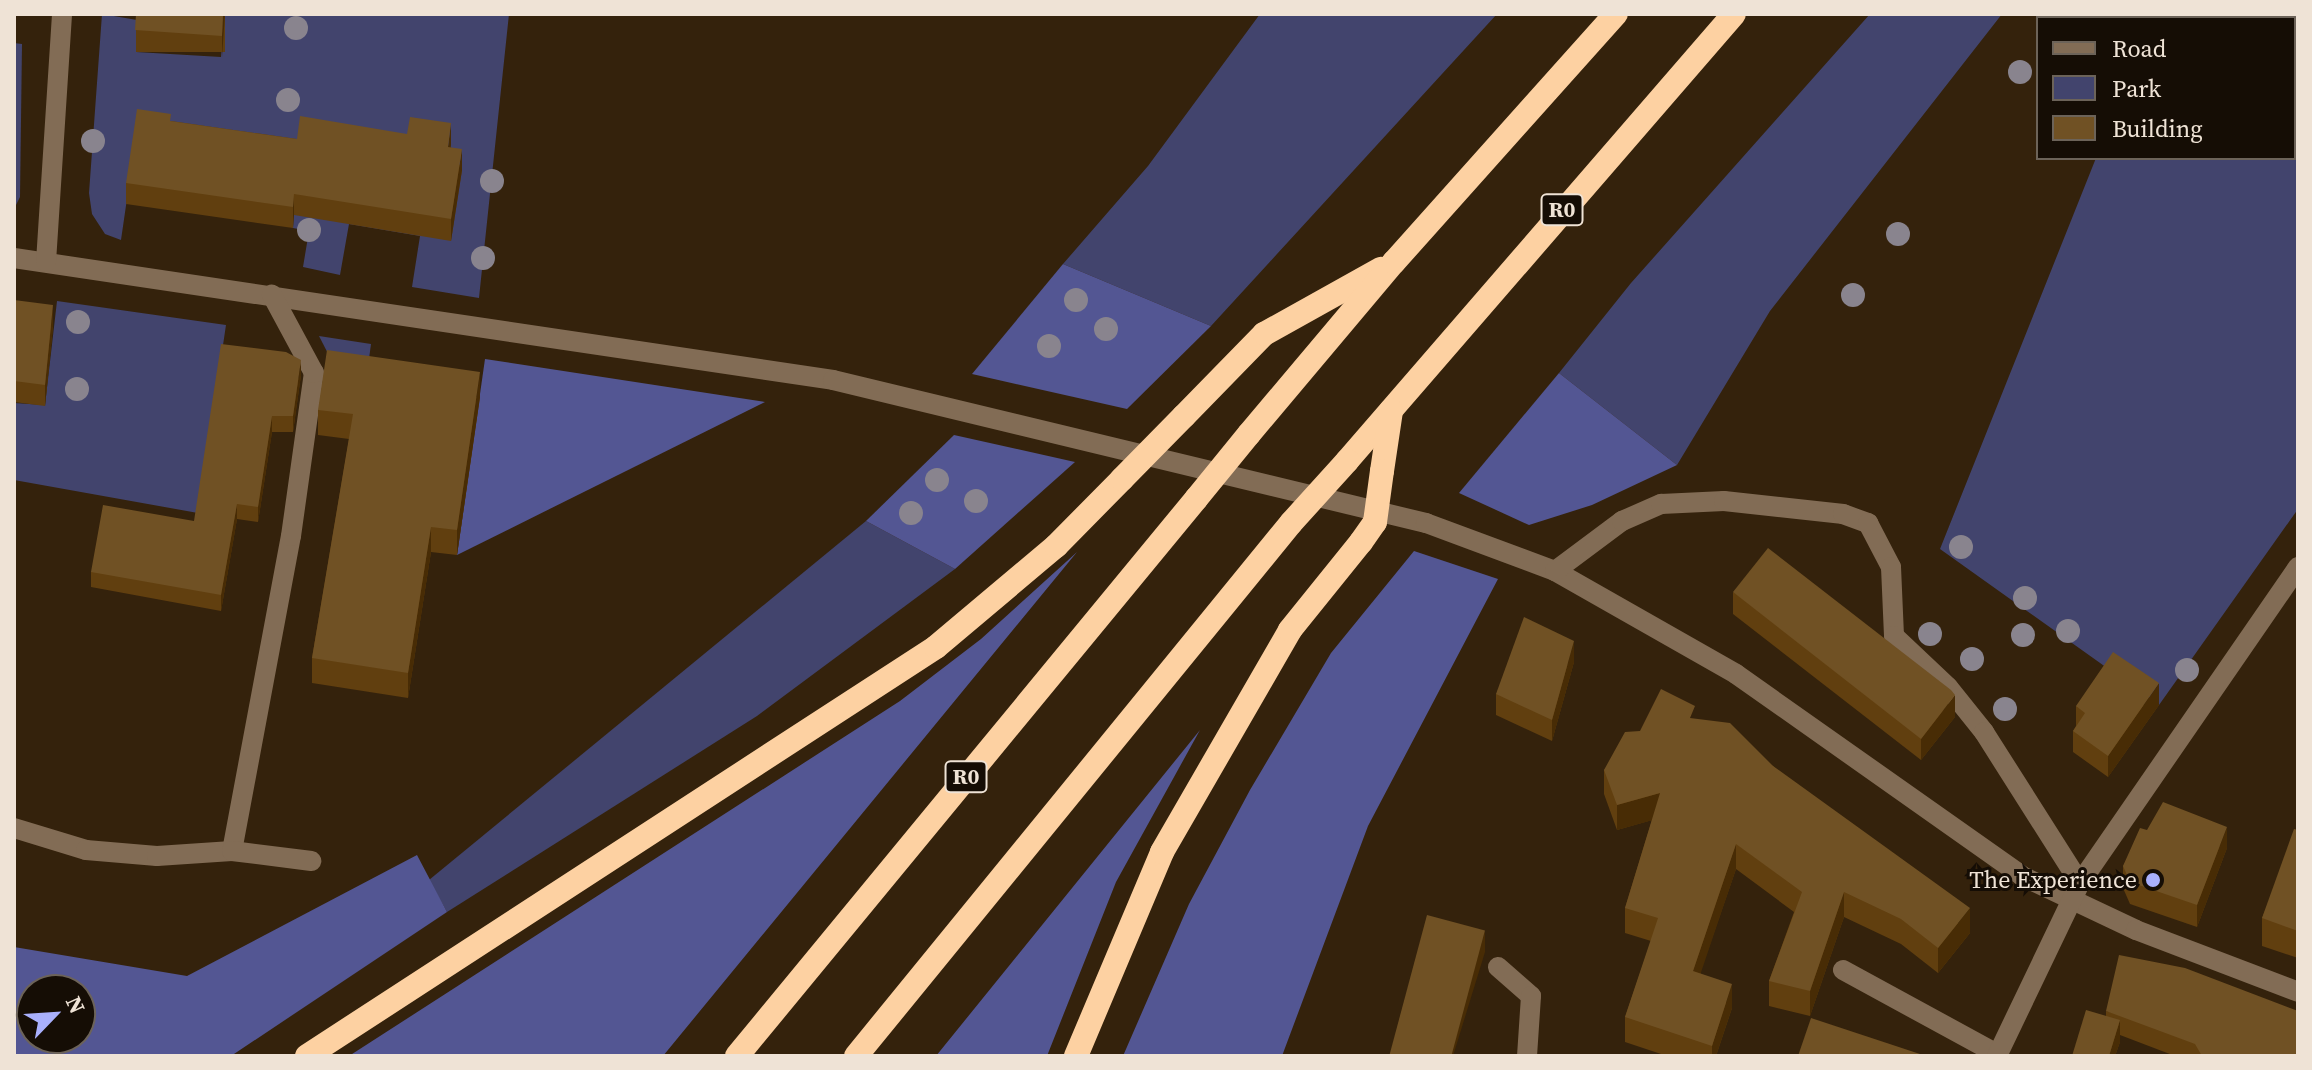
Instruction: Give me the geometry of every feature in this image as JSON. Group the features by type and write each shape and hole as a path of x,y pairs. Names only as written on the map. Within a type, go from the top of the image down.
{"highway":[{"name":"R0","path":"737,1056 1394,262 1616,14"},
{"name":"R0","path":"856,1056 1291,523 1734,14"},
{"path":"307,1056 936,647 1056,546 1264,334 1394,262"},
{"path":"1076,1056 1162,852 1290,630 1375,522 1391,408"}],"street":[{"path":"46,262 62,14"},
{"path":"14,258 833,380 945,404 1426,523 1555,571 1736,674 2000,862 2075,891 2298,992"},
{"path":"232,851 291,536 314,373 272,295"},
{"path":"1555,571 1622,521 1661,504 1724,501 1843,514 1868,523 1891,567 1894,636 1948,687 1984,732 2075,891"},
{"path":"1843,970 1997,1055 2075,891 2298,567"},
{"path":"14,828 86,850 157,856 232,851 311,861"},
{"path":"1498,967 1531,996 1527,1056"}],"green space":[{"path":"102,14 137,20 136,52 221,57 225,14 509,14 479,298 412,287 420,236 349,224 340,275 303,267 309,231 293,228 137,130 121,240 105,234 92,214 89,193"},
{"path":"1260,14 1497,14 1211,326 1063,264 1148,166"},
{"path":"1870,14 2002,14 1770,311 1677,465 1559,373 1631,283"},
{"path":"2298,14 2298,509 2159,705 1940,549 2095,160 2296,160 2296,16 2150,16"},
{"path":"14,43 22,44 20,197 14,209"},
{"path":"57,301 226,325 198,513 14,480 14,403 45,405"},
{"path":"319,336 371,344 366,381 340,377"},
{"path":"866,521 955,569 757,716 447,912 429,880"}],"shaded area":[{"path":"1063,264 1211,326 1127,409 972,374"},
{"path":"485,359 765,402 457,555"},
{"path":"1559,373 1677,465 1592,505 1529,525 1459,493"},
{"path":"954,435 1075,462 955,569 866,521"},
{"path":"1414,551 1498,579 1368,826 1282,1056 1123,1056 1189,904 1250,790 1331,653"},
{"path":"1077,552 663,1056 349,1056 900,701 981,639"},
{"path":"1200,730 1116,882 1047,1056 936,1056"},
{"path":"417,855 447,912 231,1056 14,1056 14,947 187,976"}],"building":[{"path":"136,14 223,14 222,36 135,30"},
{"path":"137,109 171,114 170,121 297,139 300,116 407,134 410,117 451,123 448,147 462,149 451,219 294,194 293,207 126,183"},
{"path":"14,300 53,305 45,385 14,381"},
{"path":"221,344 286,352 301,360 293,416 272,416 258,507 237,504 221,595 91,572 103,505 194,521"},
{"path":"327,350 480,372 457,530 431,527 408,673 312,658 353,414 318,410"},
{"path":"1768,548 1951,690 1955,695 1921,739 1733,592"},
{"path":"1524,617 1574,641 1552,720 1496,694"},
{"path":"2113,652 2159,683 2108,756 2073,731 2085,713 2076,706"},
{"path":"1661,689 1695,706 1690,718 1730,723 1773,766 1970,908 1938,948 1901,919 1844,892 1810,991 1769,981 1802,892 1736,844 1693,971 1732,984 1712,1046 1625,1017 1658,918 1625,908 1660,793 1617,805 1604,770 1625,732 1640,731"},
{"path":"2163,802 2227,827 2197,905 2130,882 2123,866 2140,828 2147,830"},
{"path":"2294,829 2298,830 2298,931 2262,918"},
{"path":"1427,915 1485,931 1451,1056 1389,1056"},
{"path":"2119,955 2185,968 2298,1011 2296,1056 2202,1056 2195,1044 2106,1011"},
{"path":"2086,1010 2120,1020 2109,1056 2072,1056"},
{"path":"1811,1018 1926,1056 1798,1056"}],"place":[{"name":"The Experience","path":"2153,880"}]}
